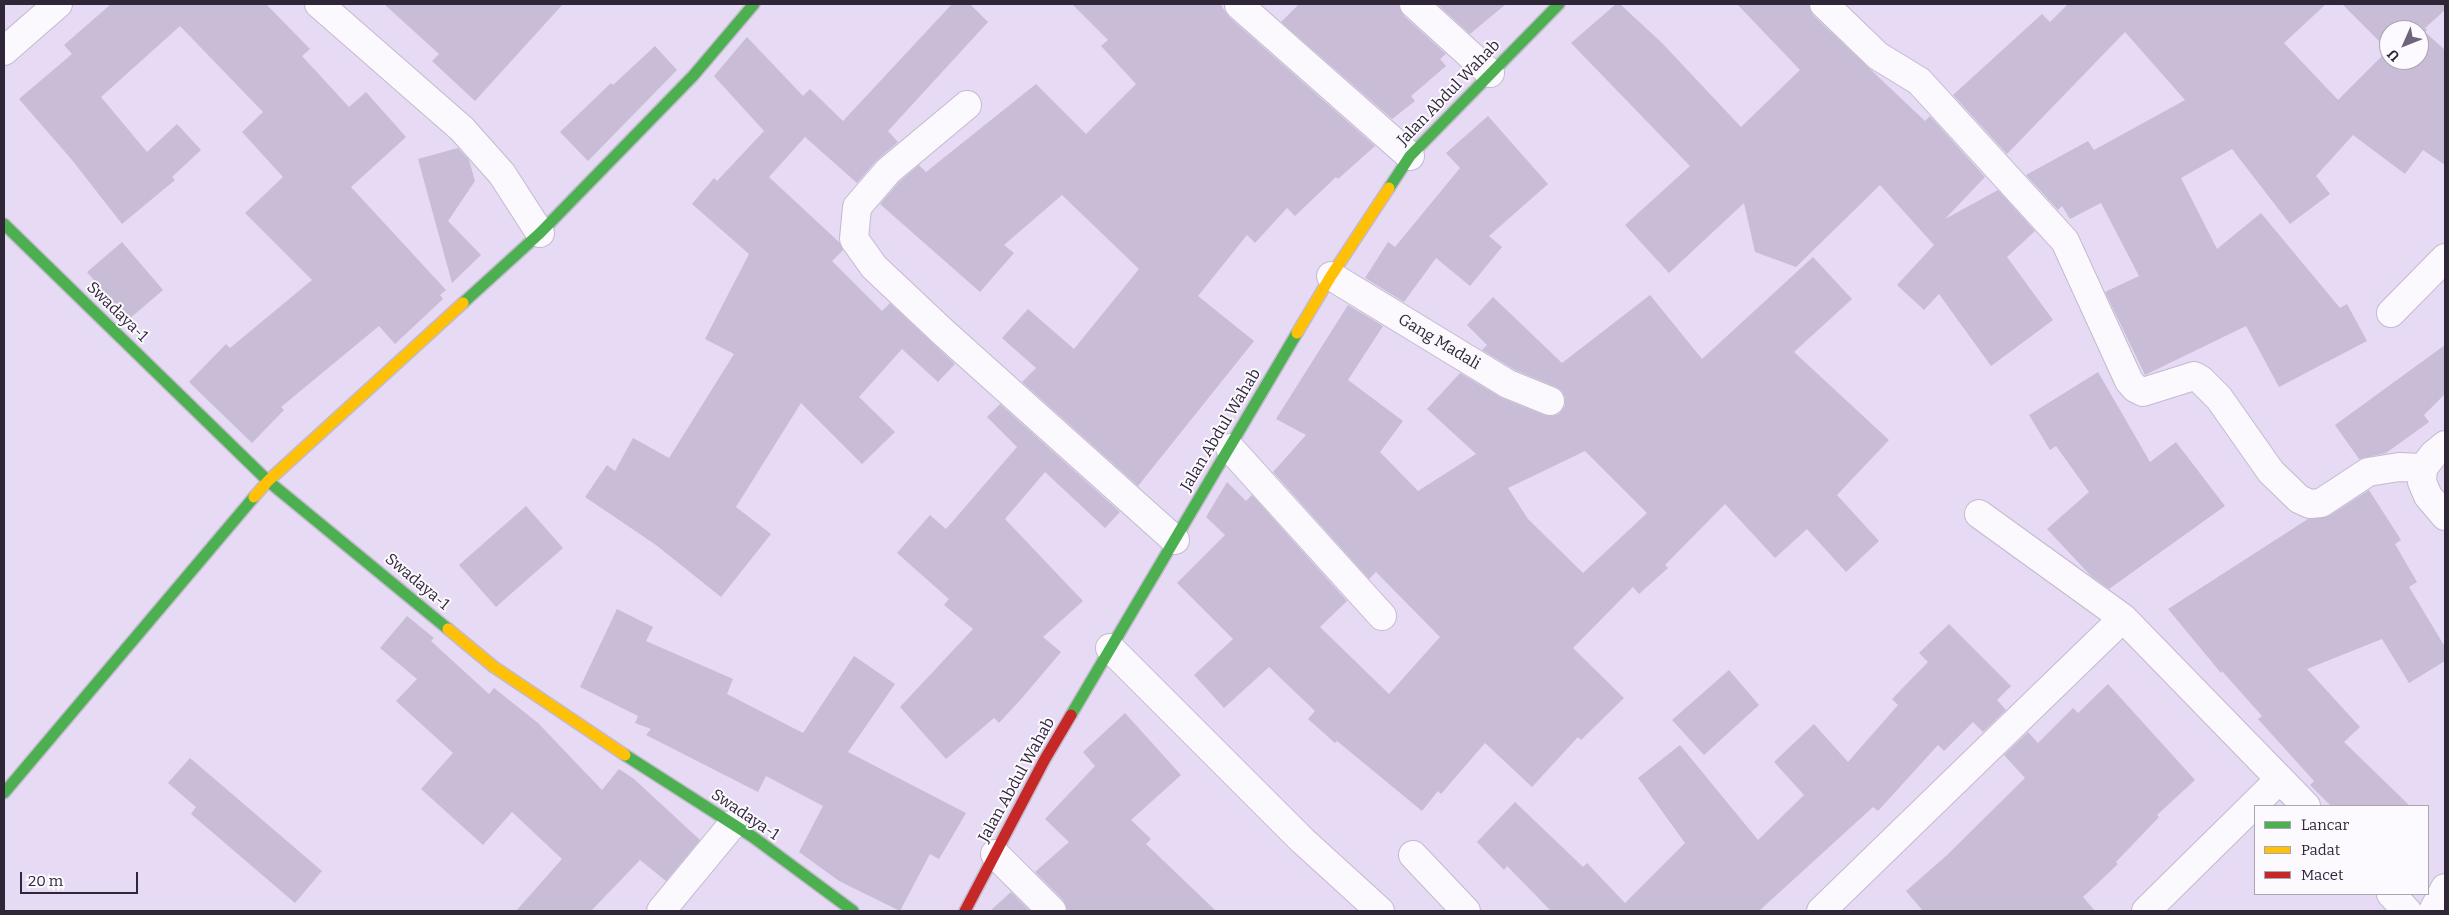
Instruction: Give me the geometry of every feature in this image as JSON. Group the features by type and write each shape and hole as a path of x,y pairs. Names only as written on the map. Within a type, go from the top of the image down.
{"street":[{"path":"4,51 58,4"},
{"path":"319,4 462,129 502,174 540,233"},
{"path":"4,793 268,481 540,233 693,76 754,4"},
{"path":"1414,4 1490,73"},
{"name":"Jalan Abdul Wahab","path":"964,911 1045,759 1331,276 1410,156 1559,4"},
{"path":"1824,4 1878,56 1919,80 2065,242 2129,381 2135,388 2143,392 2194,376 2201,380 2219,398 2270,472 2299,499 2310,504 2321,503 2368,472 2399,467 2423,468"},
{"path":"1239,6 1410,156"},
{"path":"967,105 888,171 857,207 854,239 874,267 1175,540"},
{"name":"Swadaya-1","path":"4,224 268,481 494,667 742,831 853,911"},
{"path":"2391,313 2445,258"},
{"name":"Gang Madali","path":"1331,276 1508,384 1550,401"},
{"path":"2445,445 2434,454 2423,468 2422,482 2428,496 2445,516"},
{"path":"1230,448 1382,616"},
{"path":"1979,514 2124,618 2305,805"},
{"path":"1821,911 2124,618"},
{"path":"1110,648 1302,840 1380,911"},
{"path":"2146,911 2280,779"},
{"path":"660,911 742,831"},
{"path":"995,854 1052,911"},
{"path":"1413,855 1466,911"},
{"path":"2433,911 2445,888"},
{"path":"2391,895 2408,911"}],"building":[{"path":"111,4 266,4 310,49 302,56 349,107 366,92 406,137 351,187 446,290 440,295 443,299 395,344 379,326 281,407 284,410 252,443 189,382 226,344 230,348 312,280 245,213 283,177 242,132 263,112 180,26 101,97 147,152 177,124 201,150 172,177 175,180 122,224 72,160 19,99 72,54 64,45"},
{"path":"384,4 563,4 475,101 432,61 439,54"},
{"path":"952,4 970,4 988,22 888,131 898,142 876,161 857,183 805,137 769,177 840,243 843,250 832,261 882,311 890,303 955,364 938,382 902,349 859,397 895,432 862,464 801,403 736,507 771,534 721,597 656,545 585,497 607,465 615,471 633,438 669,458 734,354 705,339 749,254 692,204 714,178 717,181 764,131 714,76 747,37 803,96 810,89 843,121"},
{"path":"1072,4 1220,4 1229,17 1375,146 1338,179 1336,177 1295,216 1287,208 1255,243 1247,235 1198,296 1254,341 1138,486 1022,382 1036,368 1002,338 1028,309 1074,349 1139,269 1062,195 1004,245 1014,253 980,292 880,204 899,182 919,165 926,172 1036,84 1086,134 1136,84 1101,46 1108,40"},
{"path":"1299,4 1399,4 1404,16 1446,54 1440,59 1446,66 1411,96 1415,101 1392,119 1281,22"},
{"path":"1437,4 1506,4 1470,34"},
{"path":"1616,4 1620,4 1662,43 1741,127 1800,70 1737,4 1809,4 1813,15 1925,121 1930,116 1985,177 1945,219 1998,190 2035,231 2007,257 2053,320 1991,366 1939,294 1924,310 1897,285 1934,245 1880,185 1796,267 1755,252 1744,203 1669,273 1625,225 1690,166 1571,43"},
{"path":"2068,4 2326,4 2284,43 2338,100 2379,59 2379,70 2429,70 2429,36 2445,50 2445,165 2423,150 2405,174 2353,135 2316,176 2330,194 2290,224 2232,149 2181,178 2217,249 2261,213 2340,308 2347,304 2367,341 2279,387 2246,326 2145,375 2105,292 2139,276 2101,203 2070,219 2062,206 2058,210 2026,175 2088,141 2094,150 2185,100 2125,32 2007,154 1953,95 2042,14 2050,22"},
{"path":"2342,4 2445,4 2445,10 2429,24 2429,20 2379,20 2379,41"},
{"path":"655,46 677,70 588,161 560,132 611,83 613,85"},
{"path":"1488,116 1548,184 1489,236 1502,247 1470,286 1436,258 1404,302 1365,278 1388,242 1395,247 1460,168 1446,153"},
{"path":"458,148 469,160 475,181 448,221 481,255 452,283 418,159"},
{"path":"122,242 163,290 128,320 87,272"},
{"path":"1813,257 1852,299 1794,352 1889,440 1837,495 1879,541 1846,572 1807,529 1775,558 1725,504 1665,565 1668,568 1639,594 1633,587 1573,648 1624,698 1581,740 1578,737 1532,787 1485,743 1441,794 1438,791 1422,811 1337,741 1335,743 1308,719 1315,711 1269,667 1224,708 1194,675 1233,639 1177,583 1225,535 1206,517 1227,482 1246,501 1252,495 1347,601 1320,627 1389,694 1440,637 1376,572 1369,579 1273,472 1306,435 1276,419 1348,305 1383,326 1348,380 1403,421 1380,452 1418,491 1476,454 1427,409 1460,373 1502,398 1544,415 1552,416 1559,414 1565,406 1565,398 1562,391 1515,370 1482,350 1487,345 1467,325 1493,297 1562,363 1650,295 1702,359","holes":["1585,451 1647,513 1583,573 1528,519 1508,488"]},
{"path":"2445,345 2445,394 2424,415 2429,422 2386,453 2359,459 2335,425"},
{"path":"2098,372 2150,462 2176,442 2225,506 2109,589 2091,576 2047,529 2089,492 2056,446 2050,450 2029,415"},
{"path":"1000,404 1120,512 1105,528 1045,472 1005,519 1083,601 1043,637 1061,652 1022,698 999,723 994,718 946,759 900,707 973,629 944,605 949,599 897,553 930,515 946,529 1017,447 987,417"},
{"path":"2369,490 2401,540 2395,544 2417,582 2409,587 2445,647 2445,661 2409,683 2382,639 2307,669 2360,727 2344,742 2409,805 2330,805 2310,785 2314,781 2258,719 2262,716 2222,671 2221,673 2168,609 2308,519 2329,516"},
{"path":"526,506 563,548 496,607 459,565"},
{"path":"617,609 653,627 646,641 733,679 727,694 803,733 854,656 895,684 848,752 966,813 939,859 930,854 900,911 839,881 799,852 823,806 766,776 758,792 646,735 651,729 635,723 638,716 580,687"},
{"path":"407,616 434,638 431,641 489,694 494,688 538,723 602,790 619,769 634,779 700,840 666,881 640,860 591,911 516,911 562,859 512,812 483,845 421,789 453,753 396,701 417,679 380,648"},
{"path":"1949,624 2011,686 1997,700 2006,710 1983,732 1973,722 1944,751 1938,745 1878,811 1873,807 1759,911 1551,911 1507,866 1504,870 1477,842 1515,802 1583,867 1587,863 1625,903 1685,843 1638,778 1680,745 1758,840 1804,795 1774,762 1814,724 1848,762 1898,705 1892,699 1928,662 1919,653"},
{"path":"1729,670 1759,705 1704,755 1672,720"},
{"path":"2108,684 2195,780 2157,815 2159,817 2116,862 2118,864 2083,897 2095,911 1923,911 1906,891 1946,856 2025,778 2004,755 2028,732 2038,743 2073,708 2078,713"},
{"path":"1125,713 1181,775 1131,820 1151,839 1146,844 1216,911 1067,911 1063,900 1035,872 1069,842 1045,819 1095,766 1083,752"},
{"path":"190,758 322,871 295,903 191,814 196,807 168,783"},
{"path":"1011,892 1030,911 990,911"}],"traffic: fast":[{"path":"463,303 540,233 693,76 754,4"},
{"path":"1389,188 1410,156 1559,4"},
{"path":"4,224 268,481 448,629"},
{"path":"1071,715 1297,333"},
{"path":"4,793 254,497"},
{"path":"625,755 753,837 853,911"}],"traffic: slow":[{"path":"1297,333 1331,276 1389,188"},
{"path":"254,497 268,481 463,303"},
{"path":"448,629 494,667 625,755"}],"traffic: jam":[{"path":"965,911 1045,759 1071,715"}]}
